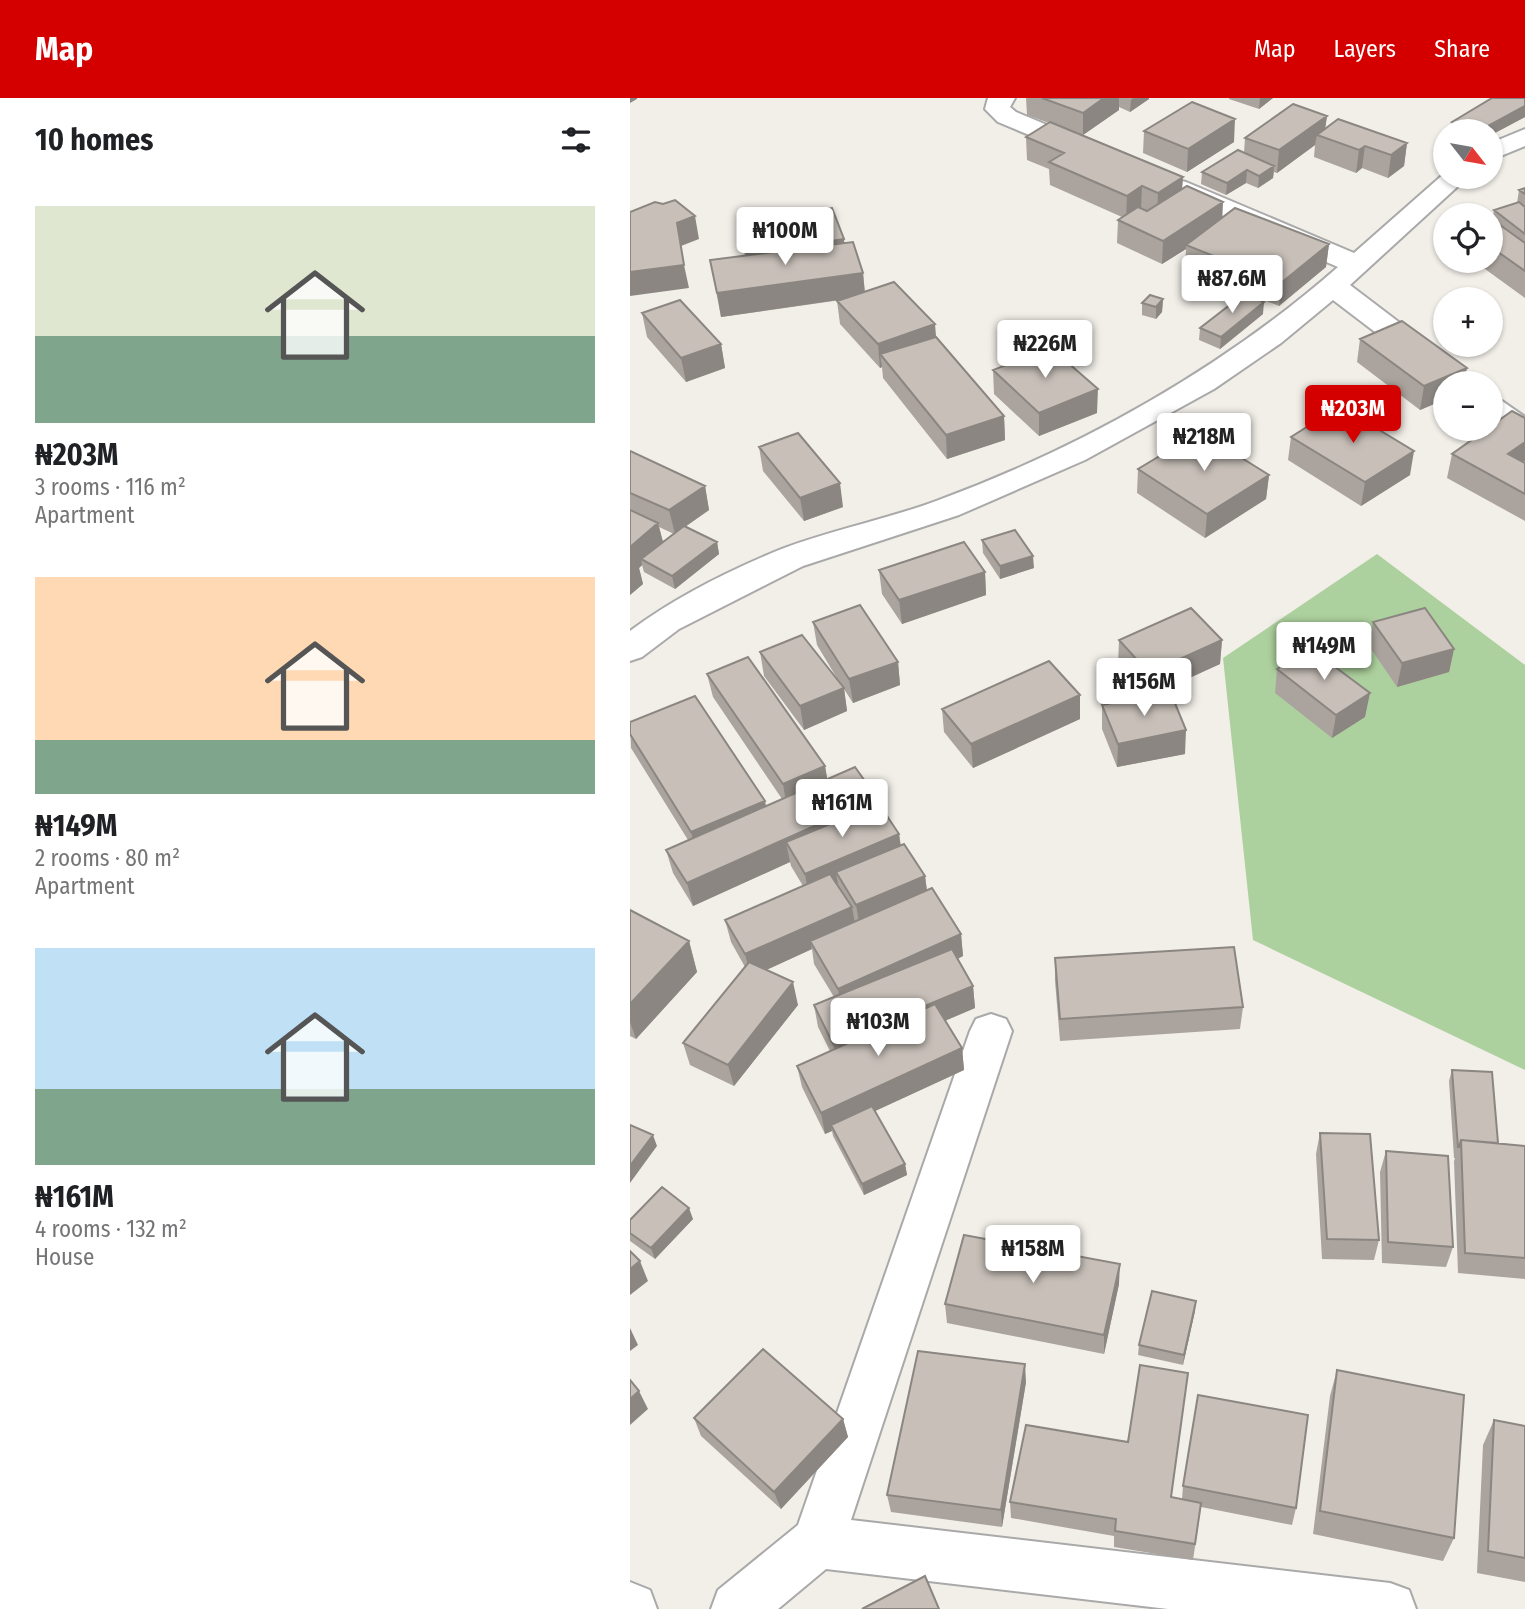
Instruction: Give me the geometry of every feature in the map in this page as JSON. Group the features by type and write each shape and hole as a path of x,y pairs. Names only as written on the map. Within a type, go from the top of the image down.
{"street":[{"path":"1003,98 997,109 1007,117 1108,159"},
{"path":"1503,146 1525,136"},
{"path":"1158,180 1359,265"},
{"path":"630,649 667,621 791,558 948,508 1074,453 1238,361 1359,265 1442,189"},
{"path":"1333,286 1444,371"},
{"path":"1503,416 1525,432"},
{"path":"737,1609 818,1542 990,1031"},
{"path":"818,1542 1390,1609"}],"green space":[{"path":"1377,554 1525,665 1525,1070 1253,940 1223,658"}],"building":[{"path":"1042,98 1104,98 1083,113"},
{"path":"1492,98 1525,98 1525,106 1501,119 1457,119"},
{"path":"1192,102 1235,119 1188,149 1144,131"},
{"path":"1293,104 1327,116 1279,150 1245,138"},
{"path":"1338,119 1407,143 1391,155 1365,146 1359,150 1317,135"},
{"path":"1050,122 1183,177 1158,193 1142,186 1127,196 1049,162 1064,153 1026,137"},
{"path":"1238,150 1274,166 1259,176 1247,170 1227,183 1202,172"},
{"path":"1187,186 1223,202 1163,241 1118,220 1138,207 1147,211"},
{"path":"675,200 695,216 677,223 684,265 630,272 630,212 655,202 663,204"},
{"path":"1519,202 1525,207 1525,234 1503,217 1503,207"},
{"path":"832,208 844,239 747,254 738,221"},
{"path":"1235,208 1329,244 1281,283 1186,245"},
{"path":"1503,227 1525,243 1525,271 1503,255"},
{"path":"853,242 863,273 717,293 710,260"},
{"path":"894,282 935,324 878,344 837,301"},
{"path":"1244,294 1264,302 1221,337 1200,328"},
{"path":"1150,295 1163,299 1156,307 1142,303"},
{"path":"680,300 721,344 681,358 642,313"},
{"path":"1402,321 1433,343 1433,357 1452,357 1467,368 1460,371 1433,371 1433,382 1424,386 1360,339"},
{"path":"936,337 1004,416 946,435 880,354"},
{"path":"1051,348 1098,389 1039,413 993,370"},
{"path":"1512,411 1525,418 1525,442 1508,454 1525,463 1525,494 1452,454 1470,441 1503,441 1503,417"},
{"path":"1329,413 1340,420 1351,413 1414,451 1365,482 1291,437"},
{"path":"1200,432 1269,475 1207,514 1138,469"},
{"path":"798,433 840,483 800,498 759,447"},
{"path":"630,451 705,486 669,510 630,493"},
{"path":"630,510 658,523 630,547"},
{"path":"684,526 717,542 672,576 641,559"},
{"path":"1015,530 1033,556 1000,566 982,540"},
{"path":"964,542 985,572 899,600 879,570"},
{"path":"860,605 898,662 849,679 813,622"},
{"path":"1191,608 1222,640 1149,673 1119,640"},
{"path":"1425,608 1454,649 1402,663 1373,622"},
{"path":"802,635 844,688 800,706 760,652"},
{"path":"1311,649 1370,693 1336,715 1277,669"},
{"path":"748,657 825,766 783,784 707,674"},
{"path":"1049,661 1080,695 971,744 942,709"},
{"path":"1170,691 1186,730 1118,744 1102,705"},
{"path":"695,696 765,801 691,832 630,734 630,722"},
{"path":"855,767 877,798 687,883 666,850"},
{"path":"879,804 899,834 805,874 786,842"},
{"path":"904,844 925,876 856,905 836,872"},
{"path":"830,874 852,907 745,954 725,920"},
{"path":"932,888 961,934 838,989 810,941"},
{"path":"630,910 689,941 630,1004"},
{"path":"1234,947 1243,1007 1060,1019 1055,958"},
{"path":"952,949 973,986 833,1044 814,1005"},
{"path":"749,962 793,982 728,1065 683,1043"},
{"path":"935,1004 962,1048 821,1113 797,1066"},
{"path":"1452,1070 1492,1072 1498,1143 1461,1140 1458,1147"},
{"path":"872,1106 905,1164 862,1184 831,1125"},
{"path":"630,1125 653,1135 630,1166"},
{"path":"1320,1133 1370,1134 1379,1240 1327,1239"},
{"path":"1461,1140 1525,1146 1525,1258 1465,1253"},
{"path":"1386,1151 1448,1156 1453,1247 1388,1242"},
{"path":"662,1187 689,1208 651,1248 630,1233 630,1220"},
{"path":"964,1235 1120,1264 1104,1335 945,1304"},
{"path":"630,1251 640,1261 630,1269"},
{"path":"1152,1291 1196,1301 1184,1355 1139,1345"},
{"path":"763,1349 843,1419 774,1492 694,1418"},
{"path":"918,1351 1025,1364 1001,1510 887,1495"},
{"path":"1140,1365 1188,1373 1171,1497 1201,1503 1195,1544 1115,1531 1116,1519 1010,1502 1026,1425 1128,1442"},
{"path":"1337,1370 1464,1395 1454,1538 1320,1511"},
{"path":"630,1380 639,1391 630,1399"},
{"path":"1198,1395 1308,1415 1296,1508 1183,1486"},
{"path":"1494,1420 1525,1426 1525,1558 1488,1551"},
{"path":"925,1576 939,1609 862,1609"}]}
